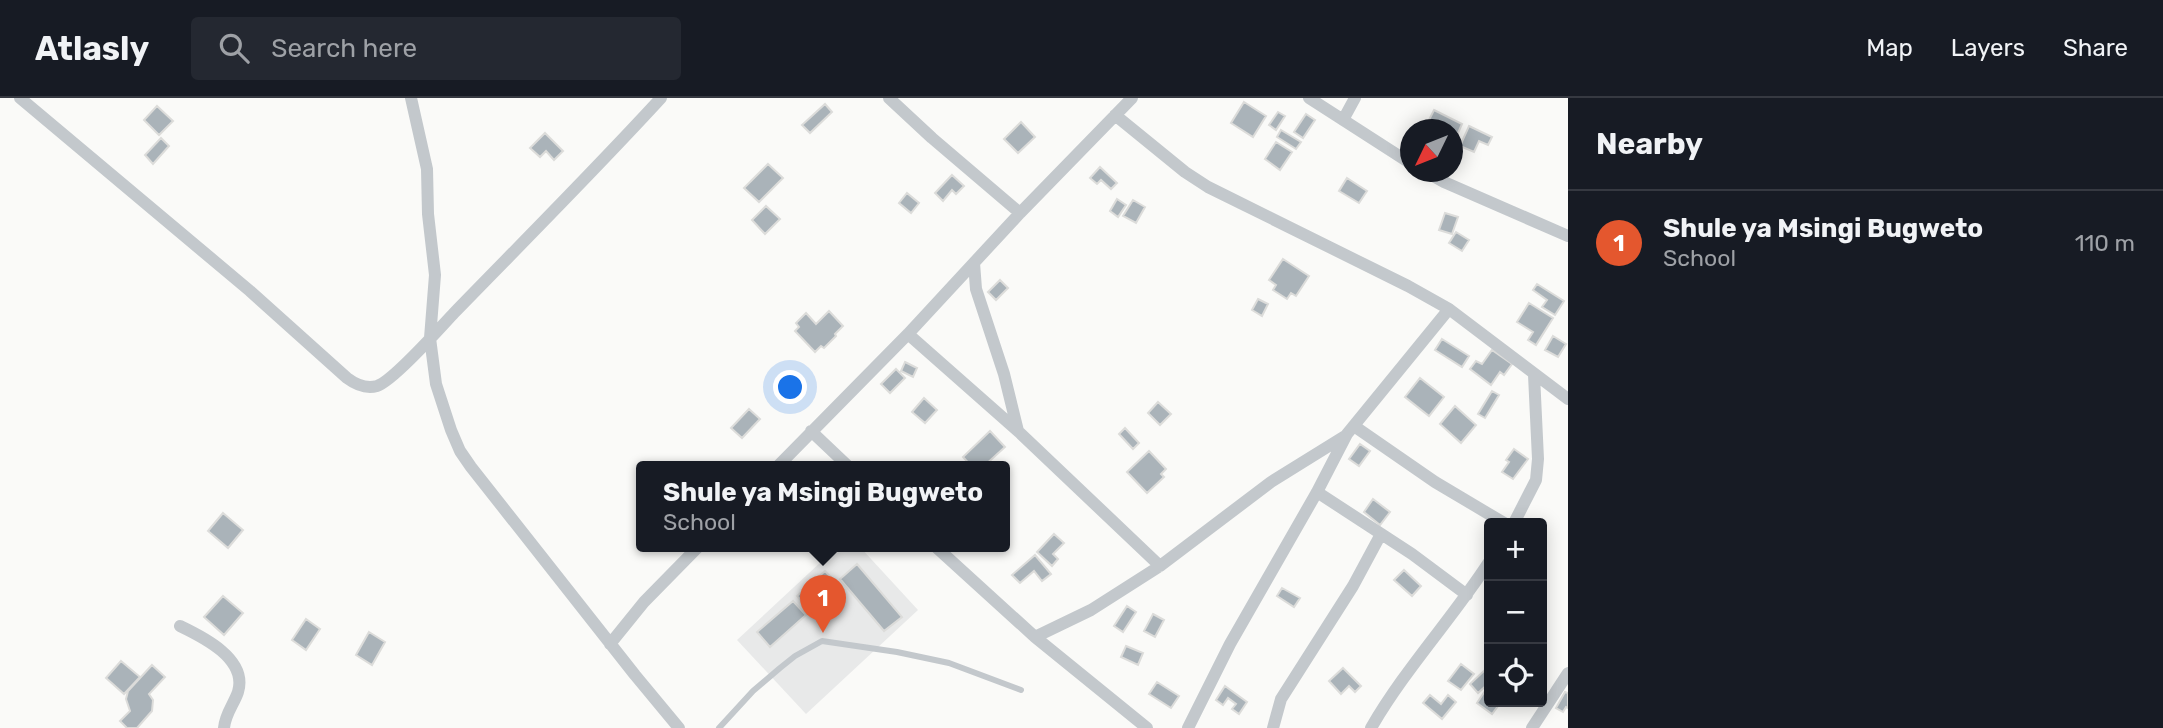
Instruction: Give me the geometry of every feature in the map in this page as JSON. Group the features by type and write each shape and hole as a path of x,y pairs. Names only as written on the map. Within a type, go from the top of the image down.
{"street":[{"path":"20,98 250,290 357,385 371,387 389,379 662,98"},
{"path":"411,98 427,169 428,214 435,275 430,338 440,396 451,430 471,467 679,728"},
{"path":"889,98 1020,213"},
{"path":"783,461 908,334 1132,98"},
{"path":"1309,98 1400,157"},
{"path":"1343,120 1356,98"},
{"path":"1115,116 1208,187 1449,309 1568,399"},
{"path":"1444,182 1568,236"},
{"path":"974,263 976,289 1004,374 1018,432"},
{"path":"1188,728 1230,644 1351,430 1449,309"},
{"path":"908,334 1018,432 1160,566"},
{"path":"1517,518 1536,480 1538,459 1534,374"},
{"path":"1351,430 1496,518"},
{"path":"1035,637 1091,610 1160,566 1271,482 1351,430"},
{"path":"811,431 843,461"},
{"path":"1317,492 1412,554 1467,595"},
{"path":"1273,728 1281,699 1353,586 1381,534"},
{"path":"610,644 644,602 693,552"},
{"path":"942,552 1035,637 1147,728"},
{"path":"1371,728 1423,650 1484,570"},
{"path":"180,626 216,646 237,670 239,689 225,719 224,728"},
{"path":"1532,728 1568,673"}],"lane":[{"path":"719,728 753,691 779,668 822,641 949,663 1021,690"}],"shaded area":[{"path":"832,552 865,552 918,610 806,714 737,640"}],"building":[{"path":"1244,102 1266,116 1253,137 1231,123"},
{"path":"825,104 832,112 810,133 802,125"},
{"path":"157,106 173,121 159,135 144,120"},
{"path":"1434,110 1452,119 1430,119"},
{"path":"1278,112 1285,116 1276,130 1269,125"},
{"path":"1306,114 1315,120 1303,138 1294,132"},
{"path":"1021,122 1035,137 1018,153 1004,139"},
{"path":"1469,126 1492,137 1488,145 1479,141 1474,152 1463,147 1463,139"},
{"path":"1281,130 1301,142 1296,149 1277,137"},
{"path":"545,133 563,151 554,160 546,151 540,157 530,148"},
{"path":"161,138 169,146 153,164 145,155"},
{"path":"1276,142 1292,152 1280,170 1265,159"},
{"path":"768,164 783,178 759,202 744,188"},
{"path":"1100,167 1117,183 1111,189 1101,180 1097,184 1090,178"},
{"path":"952,175 964,186 956,194 952,190 943,201 935,193"},
{"path":"1347,178 1367,191 1359,203 1339,191"},
{"path":"907,193 919,203 911,213 899,203"},
{"path":"1117,199 1126,205 1118,217 1110,211"},
{"path":"1133,200 1145,207 1136,223 1123,216"},
{"path":"766,206 780,219 765,234 752,220"},
{"path":"1445,213 1458,217 1452,234 1439,230"},
{"path":"1456,232 1469,240 1462,251 1449,243"},
{"path":"1283,259 1309,276 1296,296 1291,293 1287,299 1273,290 1276,285 1269,280"},
{"path":"1000,280 1008,288 996,300 988,292"},
{"path":"1537,284 1564,301 1555,315 1542,307 1547,300 1533,290"},
{"path":"1258,299 1268,304 1262,316 1252,310"},
{"path":"1529,303 1553,318 1536,345 1528,340 1533,332 1517,322"},
{"path":"829,311 843,326 824,348 821,346 815,352 795,331 799,327 796,323 806,313 816,324"},
{"path":"1553,336 1566,344 1558,357 1545,350"},
{"path":"1442,339 1469,356 1462,367 1435,350"},
{"path":"1492,350 1512,364 1504,375 1500,372 1491,385 1470,369 1476,361 1482,364"},
{"path":"905,362 917,368 913,377 901,371"},
{"path":"896,369 905,378 890,393 881,384"},
{"path":"1420,378 1444,397 1429,416 1405,397"},
{"path":"1492,391 1499,395 1485,418 1478,414"},
{"path":"924,398 937,410 925,423 912,412"},
{"path":"1158,402 1171,414 1160,425 1148,413"},
{"path":"1455,406 1476,425 1461,443 1440,424"},
{"path":"749,409 760,419 742,438 731,428"},
{"path":"1125,428 1139,443 1133,449 1119,434"},
{"path":"990,431 1005,447 990,461 967,461 963,457"},
{"path":"1360,444 1370,451 1359,466 1349,459"},
{"path":"1514,449 1528,459 1513,479 1502,472"},
{"path":"1149,451 1166,469 1161,474 1164,477 1147,493 1127,472"},
{"path":"1373,499 1390,512 1380,525 1364,512"},
{"path":"223,513 243,530 228,548 208,531"},
{"path":"1054,534 1064,543 1053,554 1058,559 1052,566 1037,552"},
{"path":"1035,555 1051,574 1042,581 1034,571 1020,583 1012,575"},
{"path":"857,564 902,617 884,631 840,579"},
{"path":"1404,570 1421,586 1412,596 1394,580"},
{"path":"825,571 838,585 810,610 797,596"},
{"path":"1282,588 1300,598 1294,607 1277,596"},
{"path":"223,596 243,613 224,635 204,617"},
{"path":"793,601 806,615 770,647 757,632"},
{"path":"1127,606 1136,612 1123,632 1114,626"},
{"path":"1153,614 1164,620 1155,637 1144,631"},
{"path":"306,619 320,629 306,650 292,640"},
{"path":"369,632 385,642 372,665 356,655"},
{"path":"1126,646 1143,653 1138,665 1121,657"},
{"path":"121,661 140,677 124,694 106,678"},
{"path":"1461,664 1474,674 1461,690 1448,681"},
{"path":"152,665 165,677 149,694 153,700 152,711 137,728 127,728 120,721 130,711 126,699 128,691"},
{"path":"1343,668 1361,686 1355,692 1349,686 1341,694 1329,681"},
{"path":"1484,671 1484,688 1478,693 1470,684"},
{"path":"1157,682 1179,696 1171,708 1149,694"},
{"path":"1225,686 1247,702 1239,714 1232,709 1236,704 1228,698 1223,705 1216,700"},
{"path":"1484,692 1484,707 1497,707 1492,714 1477,703"},
{"path":"1565,692 1568,693 1568,708 1563,712 1556,708"},
{"path":"1430,695 1441,704 1448,695 1456,702 1442,719 1423,703"}],"place":[{"name":"Shule ya Msingi Bugweto","path":"823,633"}]}
